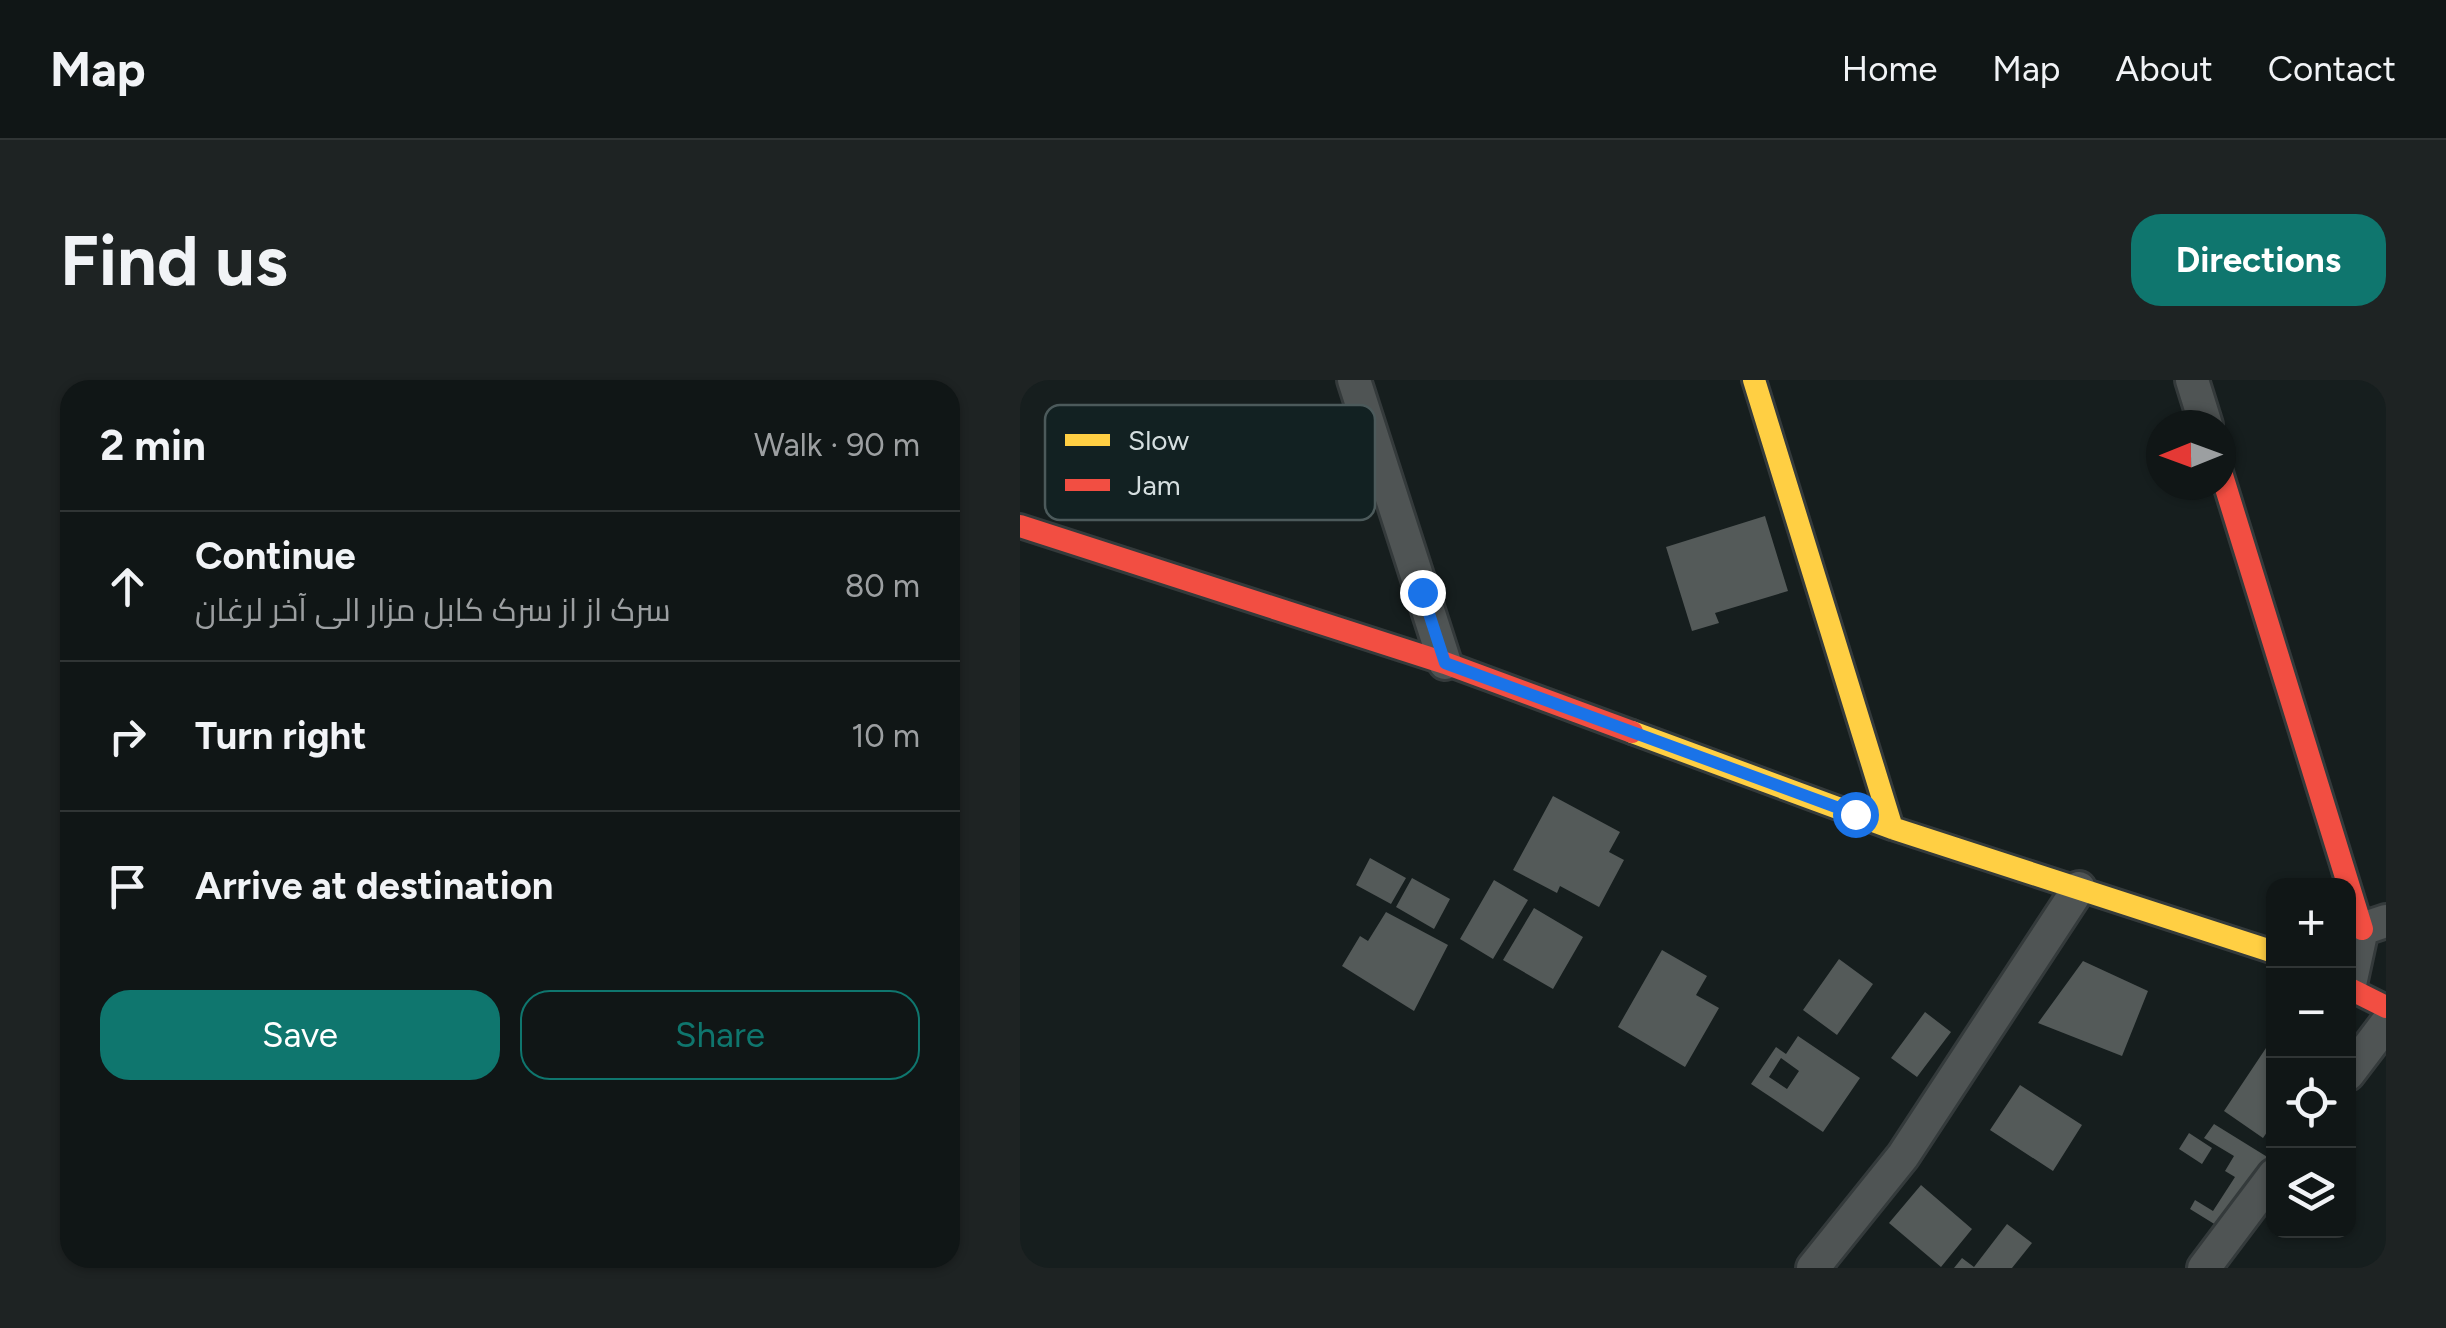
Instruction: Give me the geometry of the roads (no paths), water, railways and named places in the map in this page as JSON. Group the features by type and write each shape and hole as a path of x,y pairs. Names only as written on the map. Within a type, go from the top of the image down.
{"street":[{"path":"1354,380 1362,405"},
{"path":"1754,380 1892,828"},
{"path":"2192,380 2201,410"},
{"path":"1375,445 1445,663"},
{"path":"2230,500 2374,925 2356,970"},
{"path":"1020,526 1445,663 1892,828 2266,949"},
{"path":"1813,1268 1903,1156 2079,888"},
{"path":"2356,992 2386,1007"},
{"path":"2356,1063 2386,1024"},
{"path":"2204,1268 2266,1186"}]}
